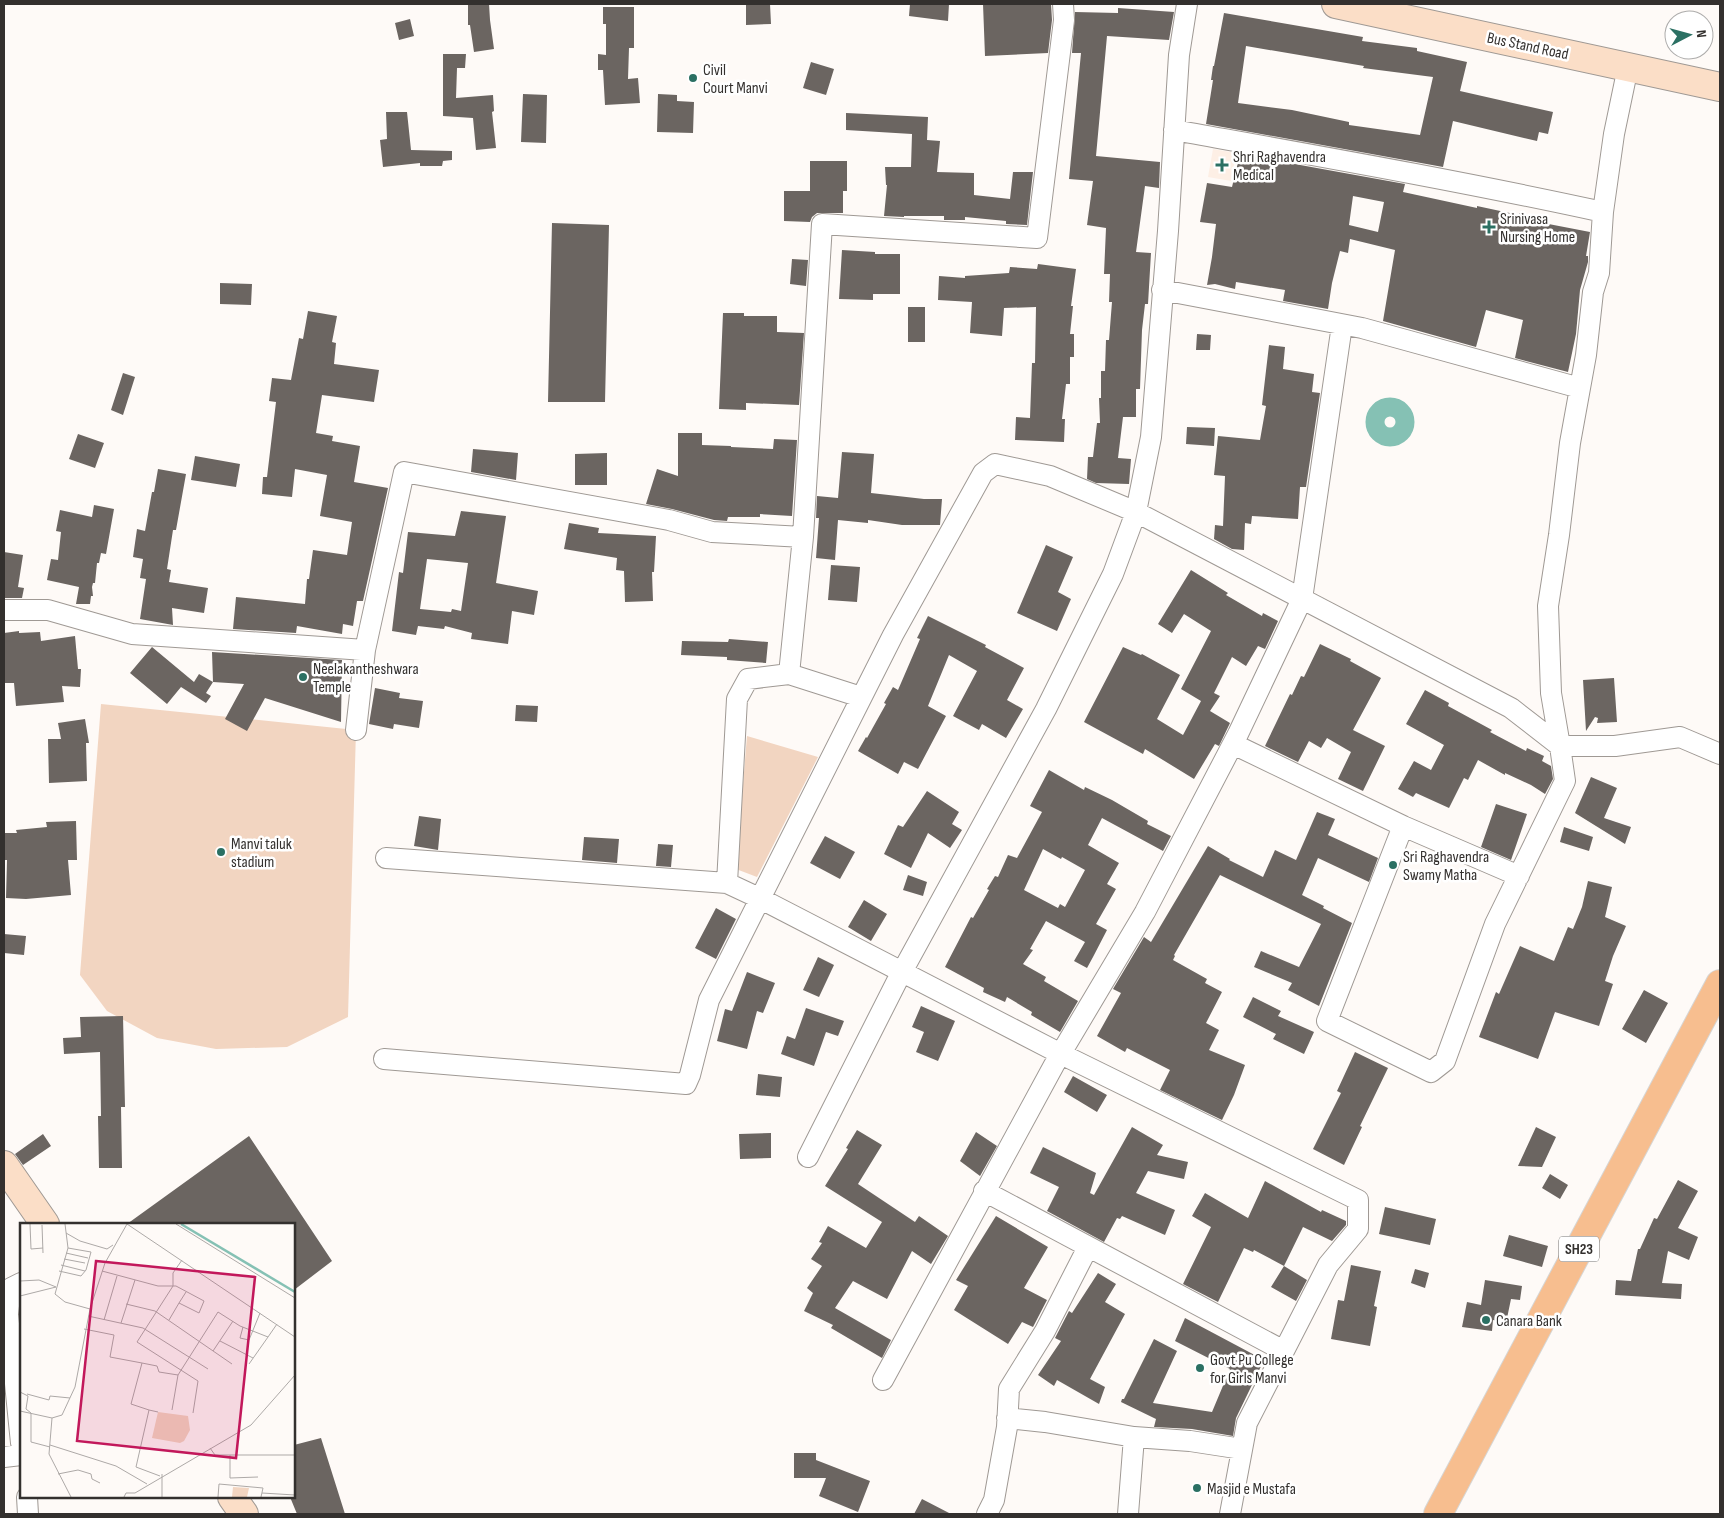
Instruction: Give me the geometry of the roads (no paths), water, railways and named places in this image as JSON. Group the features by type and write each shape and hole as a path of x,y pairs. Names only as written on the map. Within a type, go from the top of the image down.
{"main road":[{"name":"Bus Stand Road","path":"1336,4 1720,87"},
{"name":"SH23","path":"1438,1514 1720,984"},
{"path":"4,1165 44,1223"},
{"path":"233,1498 244,1514"}],"street":[{"path":"789,674 803,537 822,224 1037,238 1064,20 1063,4"},
{"path":"808,1157 902,972 1046,709 1113,574 1136,512 1151,437 1179,55 1187,4"},
{"path":"1404,826 1327,1020 1431,1072 1445,1061 1495,924 1565,780 1551,693 1548,606 1570,442 1586,355 1593,292 1599,273 1603,212 1614,134 1628,67"},
{"path":"1174,130 1330,158 1603,212"},
{"path":"1162,290 1342,325 1580,388"},
{"path":"883,1380 984,1191 1061,1054 1145,912 1233,744 1302,600 1342,325"},
{"path":"384,1059 686,1084 709,1000 759,898 893,635 983,473 995,464 1050,476 1136,512 1511,708 1560,746 1615,746 1680,737 1720,754"},
{"path":"356,730 365,650 404,472 669,520 712,532 803,537"},
{"path":"4,610 48,610 132,634 365,650"},
{"path":"727,883 738,699 748,679 789,674 861,698"},
{"path":"1233,744 1404,826 1519,876"},
{"path":"386,858 727,883 1061,1054 1358,1200 1358,1229 1328,1265 1247,1423 1230,1514"},
{"path":"984,1191 1284,1351"},
{"path":"987,1514 994,1500 1010,1388 1045,1331 1088,1247"},
{"path":"20,1284 11,1288 8,1314 20,1433"},
{"path":"1007,1418 1134,1437 1190,1441 1242,1449"},
{"path":"1128,1514 1134,1437"},
{"path":"4,1457 20,1455"},
{"path":"26,1498 28,1514"}],"waterway":[{"path":"1390,407 1401,411 1405,422 1401,433 1390,437 1379,433 1375,422 1379,411 1390,407"}],"place":[{"name":"Civil Court Manvi","path":"693,78"},
{"name":"Shri Raghavendra Medical","path":"1222,165"},
{"name":"Srinivasa Nursing Home","path":"1489,227"},
{"name":"Neelakantheshwara Temple","path":"303,677"},
{"name":"Manvi taluk stadium","path":"221,852"},
{"name":"Sri Raghavendra Swamy Matha","path":"1393,865"},
{"name":"Canara Bank","path":"1486,1320"},
{"name":"Govt Pu College for Girls Manvi","path":"1200,1368"},
{"name":"Masjid e Mustafa","path":"1197,1488"}]}
